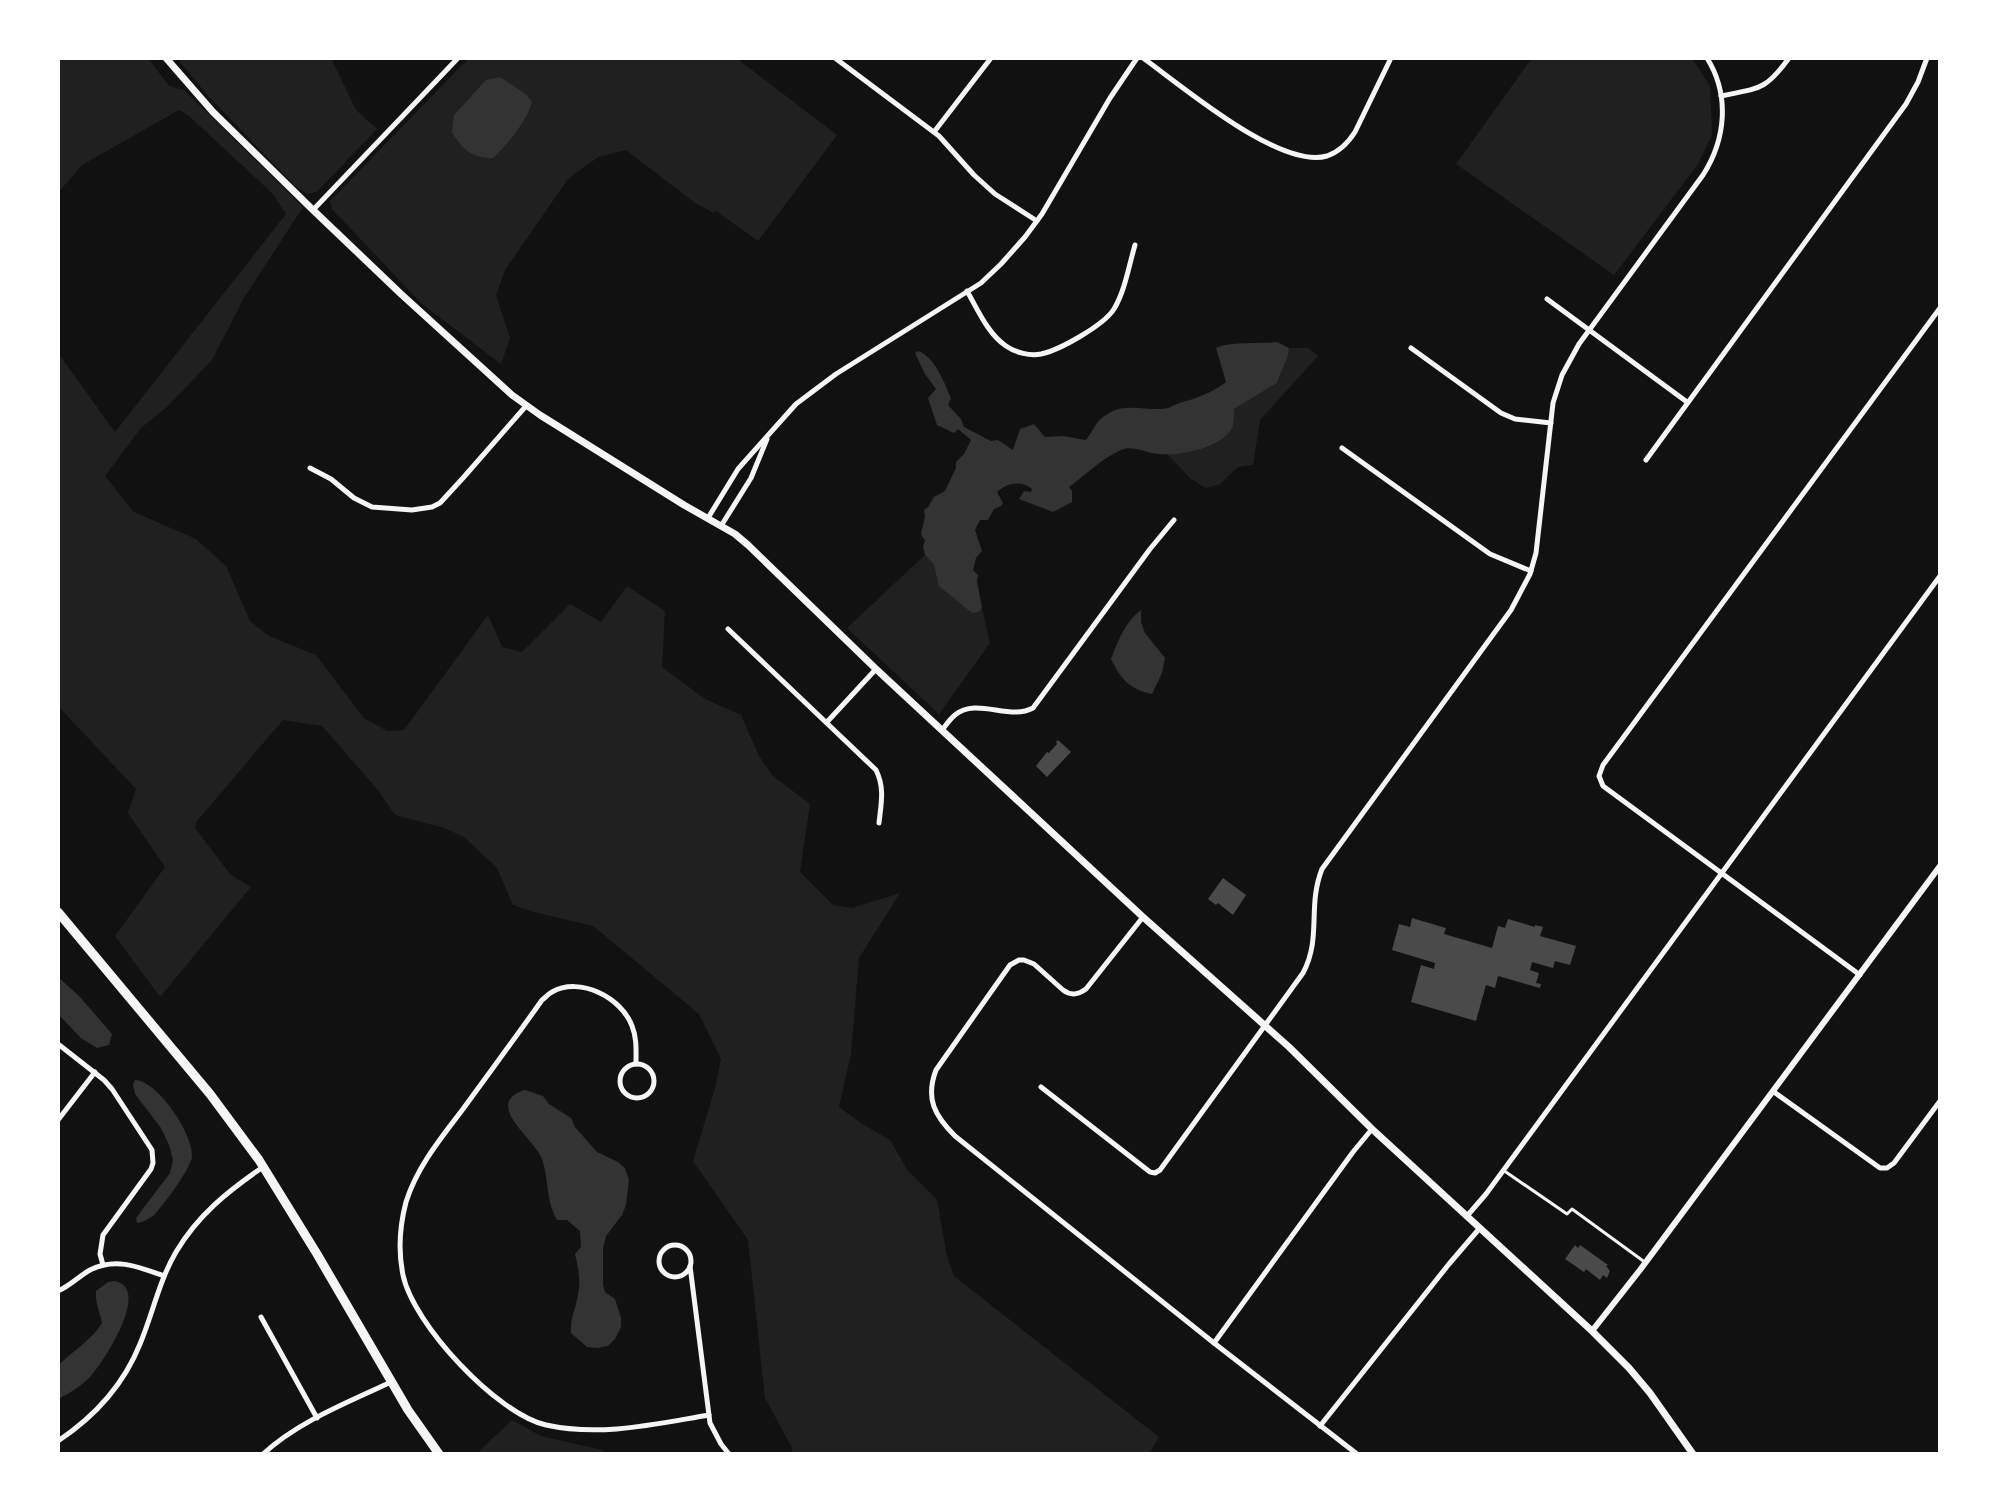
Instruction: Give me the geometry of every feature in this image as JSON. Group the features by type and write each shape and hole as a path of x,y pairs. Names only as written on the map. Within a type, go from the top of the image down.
{"highway":[{"path":"58,912 210,1094 263,1167 391,1382 439,1454"}],"main road":[{"path":"166,58 213,112 313,210 480,367 526,406 627,471 735,534 748,545 876,669 1592,1331 1650,1393 1693,1454"}],"street":[{"path":"313,210 458,58"},
{"path":"835,58 934,132 984,184 1037,221"},
{"path":"934,132 991,58"},
{"path":"707,519 738,469 811,391 981,283 1017,248 1037,221 1110,98 1140,58 1244,131 1297,154 1319,157 1336,152 1355,132 1391,58"},
{"path":"1041,1087 1138,1164 1155,1173 1308,964 1314,939 1314,895 1327,862 1511,610 1531,571 1539,533 1553,403 1562,375 1572,355 1710,163 1719,140 1721,96 1707,58"},
{"path":"1721,96 1759,88 1768,83 1789,58"},
{"path":"1646,460 1906,104 1927,58"},
{"path":"967,291 990,329 1004,345 1019,352 1042,354 1105,320 1111,313 1119,298 1135,245"},
{"path":"1547,299 1687,402"},
{"path":"1860,975 1603,786 1599,776 1603,765 1940,308"},
{"path":"1411,348 1501,413 1515,419 1551,423"},
{"path":"310,468 372,507 402,510 432,507 440,503 526,406"},
{"path":"721,526 751,478 770,434"},
{"path":"1342,448 1490,554 1531,571"},
{"path":"942,730 954,716 968,709 1020,712 1033,708 1174,520"},
{"path":"1467,1217 1940,576"},
{"path":"728,629 876,770 883,792 879,823"},
{"path":"827,722 876,669"},
{"path":"1592,1331 1774,1092 1940,866"},
{"path":"1143,917 1086,989 1077,994 1063,990 1031,962 1019,960 1010,965 936,1070 932,1081 932,1102 944,1125 955,1136 1357,1454"},
{"path":"636,1064 632,1024 624,1011 607,997 587,989 564,988 542,1000 424,1163 407,1199 401,1223 403,1276 412,1301 448,1350 493,1395 532,1421 563,1428 600,1430 625,1429 709,1415"},
{"path":"58,1044 112,1089 154,1156 151,1169 103,1235 100,1254 103,1265"},
{"path":"636,1064 648,1069 653,1081 648,1093 637,1098 625,1093 620,1081 625,1069 636,1064"},
{"path":"58,1120 95,1072"},
{"path":"1774,1092 1880,1168 1894,1163 1940,1101"},
{"path":"1214,1343 1372,1129"},
{"path":"58,1441 94,1412 120,1381 141,1343 164,1276 199,1219 231,1189 263,1167"},
{"path":"1320,1426 1479,1229"},
{"path":"690,1266 682,1276 670,1277 661,1269 660,1256 667,1247 680,1246 689,1254 710,1423 729,1454"},
{"path":"58,1291 103,1265 126,1263 164,1276"},
{"path":"261,1317 317,1418"},
{"path":"263,1454 284,1437 317,1418 391,1382"}],"lane":[{"path":"1503,1170 1567,1214 1572,1209 1646,1263"}],"shaded area":[{"path":"58,58 148,58 169,86 184,90 303,207 244,298 212,360 169,405 141,428 105,476 134,512 196,539 226,566 250,621 269,636 316,655 364,718 387,731 404,730 488,615 502,647 522,652 570,604 601,622 627,586 665,611 662,667 705,699 741,715 759,756 773,776 810,804 800,872 833,905 852,908 900,893 859,958 851,1054 839,1107 890,1140 908,1171 937,1200 947,1256 954,1276 1159,1437 1149,1454 792,1454 792,1448 765,1398 748,1240 693,1161 721,1059 699,1014 593,926 513,905 497,868 464,837 444,828 395,815 377,789 322,726 283,720 197,821 195,828 230,874 251,887 160,997 115,936 165,867 128,813 136,789 58,706 58,353 115,432 286,214 273,194 179,110 82,165 58,193"},
{"path":"183,58 331,58 356,110 377,129 317,192 307,194 294,185 209,97 179,61"},
{"path":"469,58 736,58 837,135 758,241 716,211 714,213 695,203 626,150 598,157 568,179 505,270 496,295 510,338 501,364 422,304 332,209 330,201"},
{"path":"1532,58 1692,58 1710,86 1712,135 1698,164 1614,275 1456,164"},
{"path":"500,77 527,95 532,102 521,125 493,158 474,155 452,133 454,115 486,80"},
{"path":"1277,342 1289,348 1277,383 1234,409 1232,428 1219,441 1199,450 1177,454 1158,454 1130,448 1121,450 1069,487 1072,502 1053,512 1019,499 1024,491 1031,492 1028,486 1005,486 997,492 1003,503 1001,506 994,509 988,520 980,520 975,530 982,551 976,558 973,570 978,575 982,608 972,613 939,586 934,565 925,555 923,546 924,510 934,497 945,491 956,462 971,440 958,429 954,433 937,425 928,398 936,389 915,353 924,354 934,364 951,398 948,405 964,427 991,441 998,440 1013,450 1020,429 1034,424 1045,437 1086,440 1096,424 1111,412 1129,408 1164,409 1204,395 1226,382 1216,348"},
{"path":"1289,348 1308,348 1318,356 1260,420 1253,465 1238,467 1220,484 1206,488 1191,479 1167,454 1202,449 1226,436 1232,427 1234,409 1277,383"},
{"path":"925,555 934,565 938,577 979,612 982,608 990,643 939,714 847,628"},
{"path":"1141,610 1145,633 1165,658 1152,694 1127,682 1111,659 1126,626"},
{"path":"58,977 112,1034 109,1045 97,1048 81,1038 58,1014"},
{"path":"135,1080 154,1089 173,1111 187,1136 192,1157 182,1178 158,1211 137,1223 136,1218 170,1173 173,1160 161,1128 135,1094"},
{"path":"525,1090 543,1096 549,1104 571,1118 597,1152 625,1168 629,1180 626,1205 606,1236 603,1248 603,1285 605,1292 615,1299 621,1318 621,1327 608,1346 587,1347 571,1333 579,1289 575,1254 581,1247 580,1231 567,1220 557,1220 542,1159 509,1113 508,1104 513,1096"},
{"path":"114,1281 125,1286 129,1297 122,1326 90,1377 58,1399 58,1366 102,1323 96,1291"},
{"path":"512,1420 541,1436 602,1450 605,1454 476,1454"}],"building":[{"path":"1058,740 1071,752 1047,777 1036,766"},
{"path":"1223,878 1246,895 1233,915 1208,899"},
{"path":"1412,918 1446,928 1444,934 1492,948 1498,926 1505,928 1508,919 1543,927 1540,936 1576,946 1570,965 1555,961 1553,968 1532,962 1530,970 1539,973 1536,983 1541,984 1540,988 1498,976 1495,988 1486,985 1476,1021 1411,1002 1421,965 1434,969 1435,963 1392,950 1399,924 1410,927"},
{"path":"1575,1245 1578,1248 1580,1245 1608,1265 1610,1271 1607,1278 1603,1275 1600,1280 1565,1259"}]}
